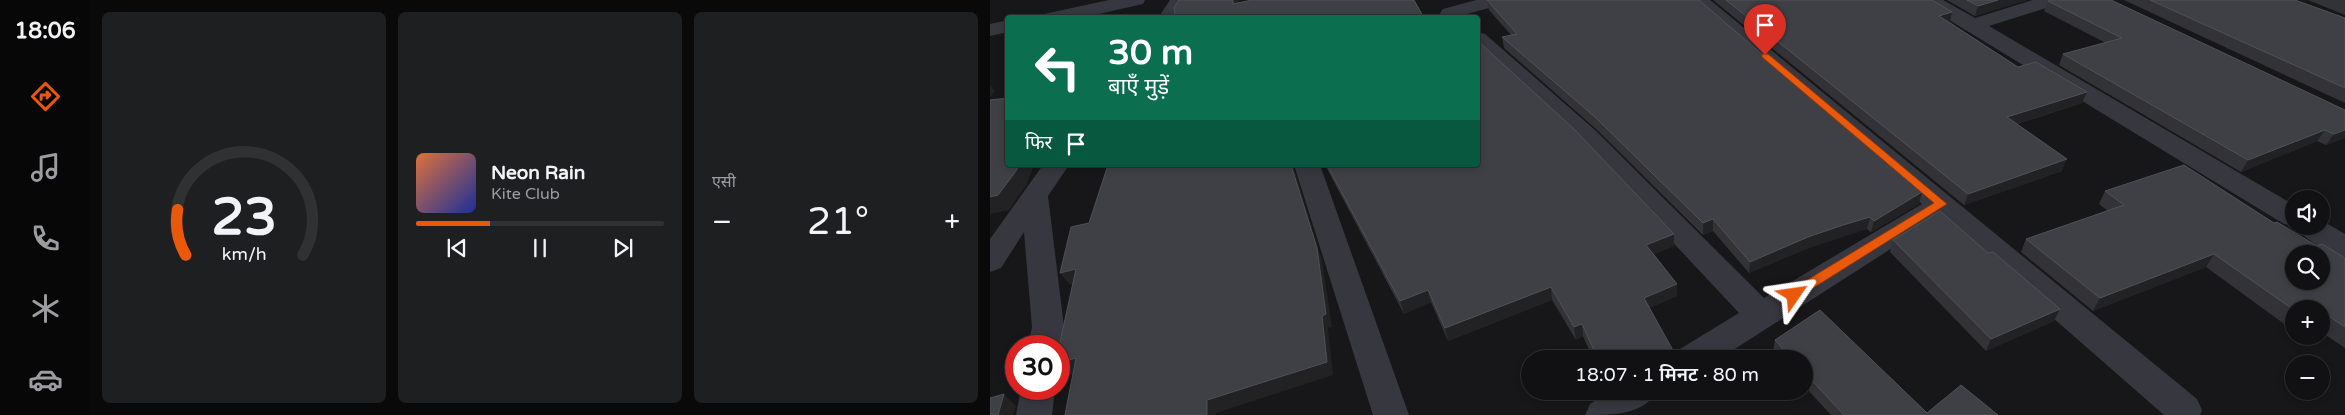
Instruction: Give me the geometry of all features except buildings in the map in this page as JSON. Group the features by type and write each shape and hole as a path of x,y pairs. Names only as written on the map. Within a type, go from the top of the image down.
{"street":[{"path":"1065,15 1136,0"},
{"path":"1169,15 1180,0"},
{"path":"1448,10 1497,0"},
{"path":"1699,0 1942,204 2185,413"},
{"path":"1930,0 2285,212"},
{"path":"1973,25 2052,0"},
{"path":"990,30 1005,27"},
{"path":"1480,40 1586,135 1760,315"},
{"path":"990,262 1055,167"},
{"path":"1308,167 1391,415"},
{"path":"1035,196 1048,327 1047,335"},
{"path":"1706,350 1942,204"},
{"path":"2325,235 2345,247"},
{"path":"1034,415 1036,400"},
{"path":"1603,415 1626,400"}],"route":[{"path":"1765,55 1942,204 1794,295"}]}
